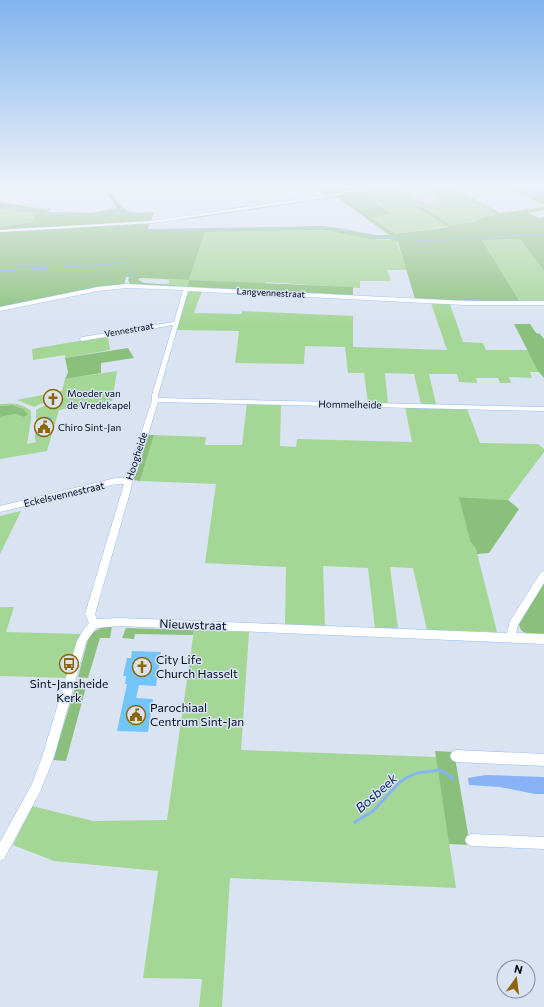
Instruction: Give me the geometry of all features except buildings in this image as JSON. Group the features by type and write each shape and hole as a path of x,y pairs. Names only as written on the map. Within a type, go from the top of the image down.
{"street":[{"name":"Langvennestraat","path":"0,310 112,286 465,303 544,303"},
{"name":"Hoogheide","path":"94,624 90,614 127,489 128,481 133,471 155,400 155,395 186,289"},
{"name":"Vennestraat","path":"82,339 176,323"},
{"name":"Hommelheide","path":"155,400 544,409"},
{"name":"Eckelsvennestraat","path":"0,509 116,482 128,481"},
{"path":"511,637 513,624 544,575"},
{"name":"Nieuwstraat","path":"94,624 120,622 544,639"},
{"path":"0,855 36,788 48,757 82,641 94,624"},
{"path":"456,756 544,760"},
{"path":"470,840 544,843"}],"green space":[{"path":"0,233 205,233 189,280 140,278 138,280 145,283 175,285 174,287 130,284 128,281 129,277 126,277 124,285 103,287 0,308"},
{"path":"205,233 339,233 369,239 396,240 407,270 387,270 391,281 360,281 360,288 265,282 265,284 189,280"},
{"path":"339,233 389,235 386,233 544,233 544,271 520,239 482,240 520,302 415,299 398,242 388,239 369,239"},
{"path":"520,239 544,271 544,301 520,302 482,240"},
{"path":"139,279 189,280 187,287 174,287 175,285 166,284 169,283 169,280"},
{"path":"189,280 353,287 353,295 187,287"},
{"path":"187,291 202,291 194,313 242,314 242,311 353,316 353,347 447,350 431,303 450,304 463,342 483,343 486,350 528,350 540,372 530,372 532,378 509,377 511,383 500,383 498,378 476,378 477,383 459,382 457,374 429,374 436,404 421,404 414,374 385,373 388,404 368,403 364,373 348,373 345,347 305,346 304,364 235,363 239,331 176,330"},
{"path":"514,324 530,324 536,333 540,334 544,339 544,378 538,371"},
{"path":"108,336 110,350 65,358 65,355 33,360 32,349"},
{"path":"128,348 134,358 101,363 101,373 65,379 68,372 65,358"},
{"path":"117,371 112,401 59,410 47,451 0,459 0,417 15,414 24,417 12,405 0,406 0,404 16,404 24,406 31,411 27,444 36,442 36,410 51,402 49,400 34,407 17,400 62,391 65,379"},
{"path":"247,403 281,404 280,446 296,447 297,439 412,442 405,407 467,409 480,443 538,444 544,449 544,452 508,500 460,497 470,541 476,549 497,632 427,630 413,568 390,567 398,628 375,628 368,568 323,566 325,626 285,624 286,567 205,563 216,484 140,481 154,435 206,437 205,445 242,445"},
{"path":"12,405 23,409 28,414 24,417 15,414 0,417 0,406"},
{"path":"146,435 154,435 140,481 132,480"},
{"path":"459,497 508,500 519,509 489,553 477,554 476,549 470,541"},
{"path":"21,511 0,554 0,516"},
{"path":"544,583 544,635 528,634 522,631 519,624"},
{"path":"0,607 14,607 6,632 81,634 67,678 0,676"},
{"path":"112,626 110,638 100,638 88,678 78,677 89,635 102,627"},
{"path":"126,628 194,630 193,635 135,634 134,639 122,638"},
{"path":"194,630 249,632 241,750 436,757 456,888 230,878 222,1007 199,1007 202,979 143,978 158,871 54,861 13,845 32,806 93,821 167,820"},
{"path":"86,687 66,761 53,760 75,688"},
{"path":"435,751 454,752 470,845 449,844"}],"water":[{"path":"486,775 544,777 544,794 535,794 500,787 469,785 468,778"}],"waterway":[{"path":"361,233 383,238 394,237 425,241 544,234"},
{"path":"0,271 128,263 134,269 132,277"},
{"name":"Bosbeek","path":"355,822 373,811 400,782 417,773 441,770 453,779"}],"place":[{"name":"Moeder van de Vredekapel","path":"53,399"},
{"name":"Chiro Sint-Jan","path":"44,427"},
{"name":"Sint-Jansheide Kerk","path":"69,664"},
{"name":"City Life Church Hasselt","path":"142,667"},
{"name":"Parochiaal Centrum Sint-Jan","path":"136,715"}]}
